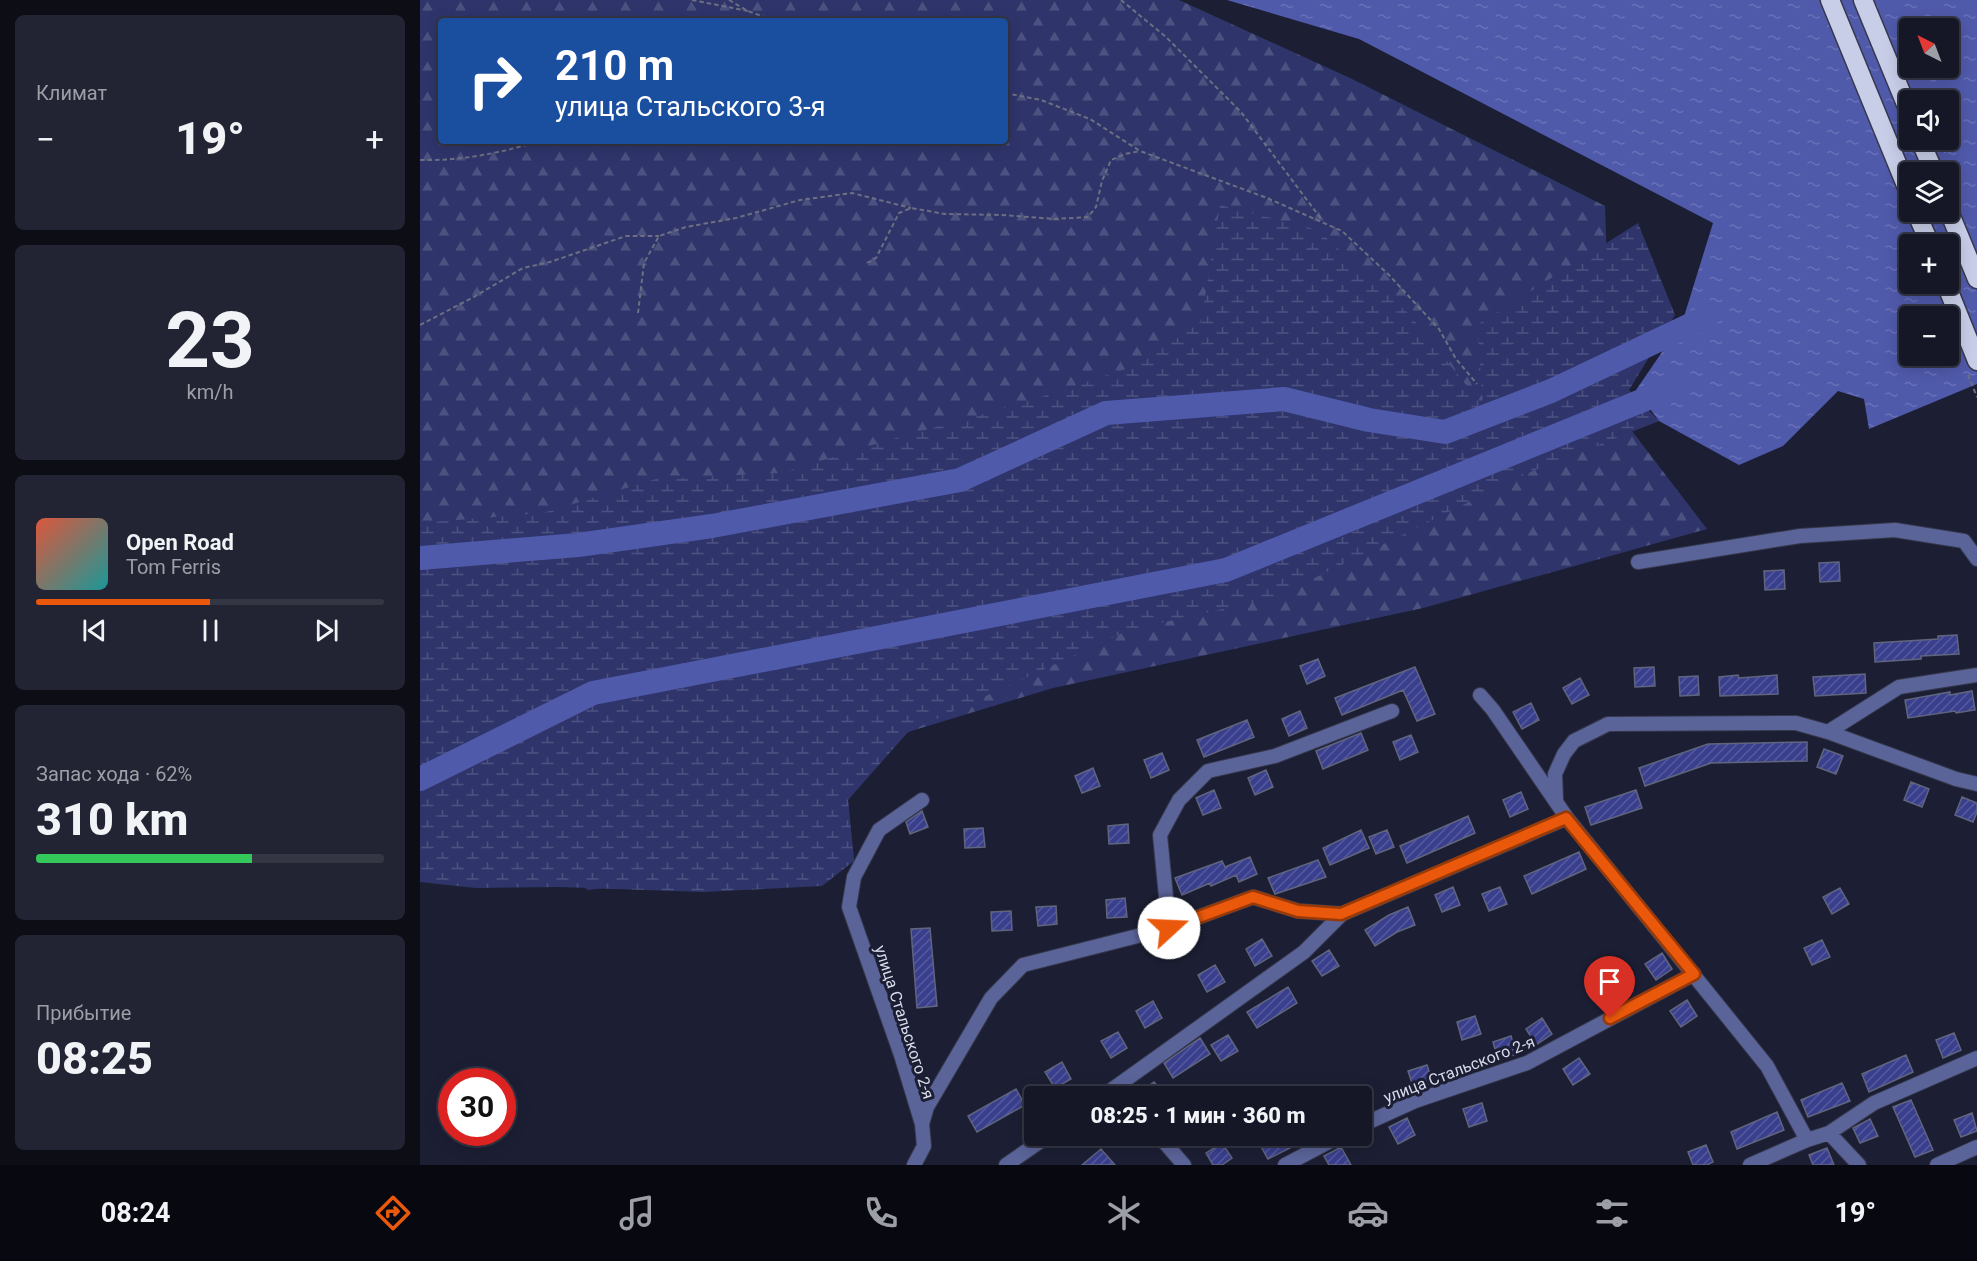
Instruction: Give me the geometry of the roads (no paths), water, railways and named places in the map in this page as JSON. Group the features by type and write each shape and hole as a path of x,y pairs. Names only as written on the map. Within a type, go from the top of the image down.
{"highway":[{"path":"1830,0 1899,168"},
{"path":"1863,0 1900,90"},
{"path":"1959,218 1977,279"},
{"path":"1950,294 1977,361"}],"street":[{"path":"1638,562 1800,536 1895,530 1964,541 1977,559"},
{"path":"1828,732 1899,687 1977,675"},
{"path":"1480,695 1556,799 1566,818 1767,1066 1807,1140"},
{"path":"1169,928 1160,835 1179,800 1208,771 1275,756 1392,711"},
{"path":"1556,799 1556,774 1564,754 1574,741 1608,724 1796,723 1828,732 1956,779 1977,784"},
{"name":"улица Стальского 2-я","path":"922,800 879,830 854,877 849,907 901,1055 922,1124"},
{"name":"улица Стальского 2-я","path":"1126,1086 1131,1075 1304,952 1341,914 1566,818"},
{"name":"улица Стальского 2-я","path":"922,1124 927,1107 991,998 1023,965 1169,928 1253,897 1298,911 1341,914"},
{"name":"улица Стальского 2-я","path":"1372,1120 1415,1101 1527,1063 1694,974"},
{"path":"1749,1165 1829,1133 1874,1103 1977,1058"},
{"path":"914,1165 924,1146 922,1124"},
{"path":"1829,1133 1859,1165"},
{"path":"1006,1165 1034,1146"},
{"path":"1168,1146 1184,1165"},
{"path":"1285,1165 1321,1146"},
{"path":"1937,1165 1977,1148"}],"water":[{"path":"1227,0 1977,0 1977,384 1869,429 1864,399 1838,391 1783,446 1739,465 1659,421 1636,390 1682,323 1713,223 1359,39"}],"waterway":[{"path":"420,558 578,545 712,526 960,480 1106,413 1284,399 1369,420 1445,432 1551,391 1707,317"},
{"path":"420,779 593,693 1226,570 1673,388"}]}
